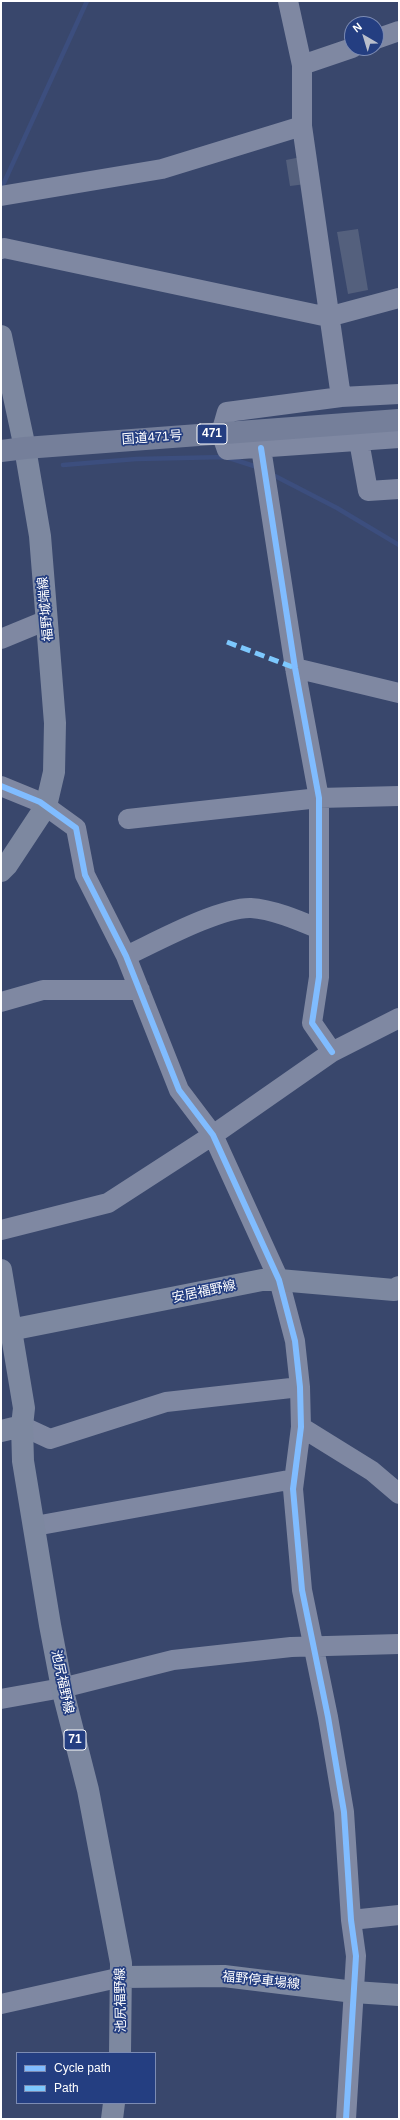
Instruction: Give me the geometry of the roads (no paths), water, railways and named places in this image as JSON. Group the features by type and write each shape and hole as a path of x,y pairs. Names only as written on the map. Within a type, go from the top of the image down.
{"highway":[{"name":"国道471号","path":"1,451 399,420"}],"main road":[{"name":"福野城端線","path":"1,336 6,381 25,448 40,536 55,723 54,772 46,806 24,841 1,871"},
{"path":"1,1270 24,1408 22,1426 1,1431"},
{"name":"安居福野線","path":"10,1330 262,1280 279,1280 394,1290 399,1287"},
{"name":"池尻福野線","path":"22,1426 23,1460 62,1688 88,1790 122,1977 120,2052"},
{"name":"福野停車場線","path":"122,1977 224,1976 354,1992 399,1995"},
{"path":"112,2119 114,2104"}],"street":[{"path":"288,1 302,65 302,126 328,317 341,397"},
{"path":"384,36 399,31"},
{"path":"302,65 344,51"},
{"path":"1,196 162,169 302,126"},
{"path":"1,249 4,248 328,317 399,298"},
{"path":"399,394 341,397 227,412 222,433 227,450 399,438"},
{"path":"359,441 368,491 399,489"},
{"path":"261,448 296,668 319,798 319,977 312,1023 332,1052"},
{"path":"1,639 47,620"},
{"path":"296,668 399,693"},
{"path":"1,786 46,806 76,828 85,875 126,956 179,1090 213,1135 279,1280 295,1341 300,1387 301,1427 293,1489 302,1590 314,1646 344,1812 356,1956 346,2119"},
{"path":"128,819 319,798 399,796"},
{"path":"126,956 222,913 251,908 293,918 319,929"},
{"path":"1,1002 43,990 140,990"},
{"path":"1,1230 108,1203 213,1135 332,1052 399,1018"},
{"path":"22,1426 50,1439 166,1402 300,1387"},
{"path":"301,1427 372,1471 399,1494"},
{"path":"35,1526 294,1480"},
{"path":"1,1699 62,1688 173,1660 291,1647 399,1644"},
{"path":"352,1920 399,1915"},
{"path":"1,2004 122,1977"}],"waterway":[{"path":"2,187 87,1"},
{"path":"63,465 136,459 226,457 257,467"},
{"path":"275,476 337,508 399,545"}]}
